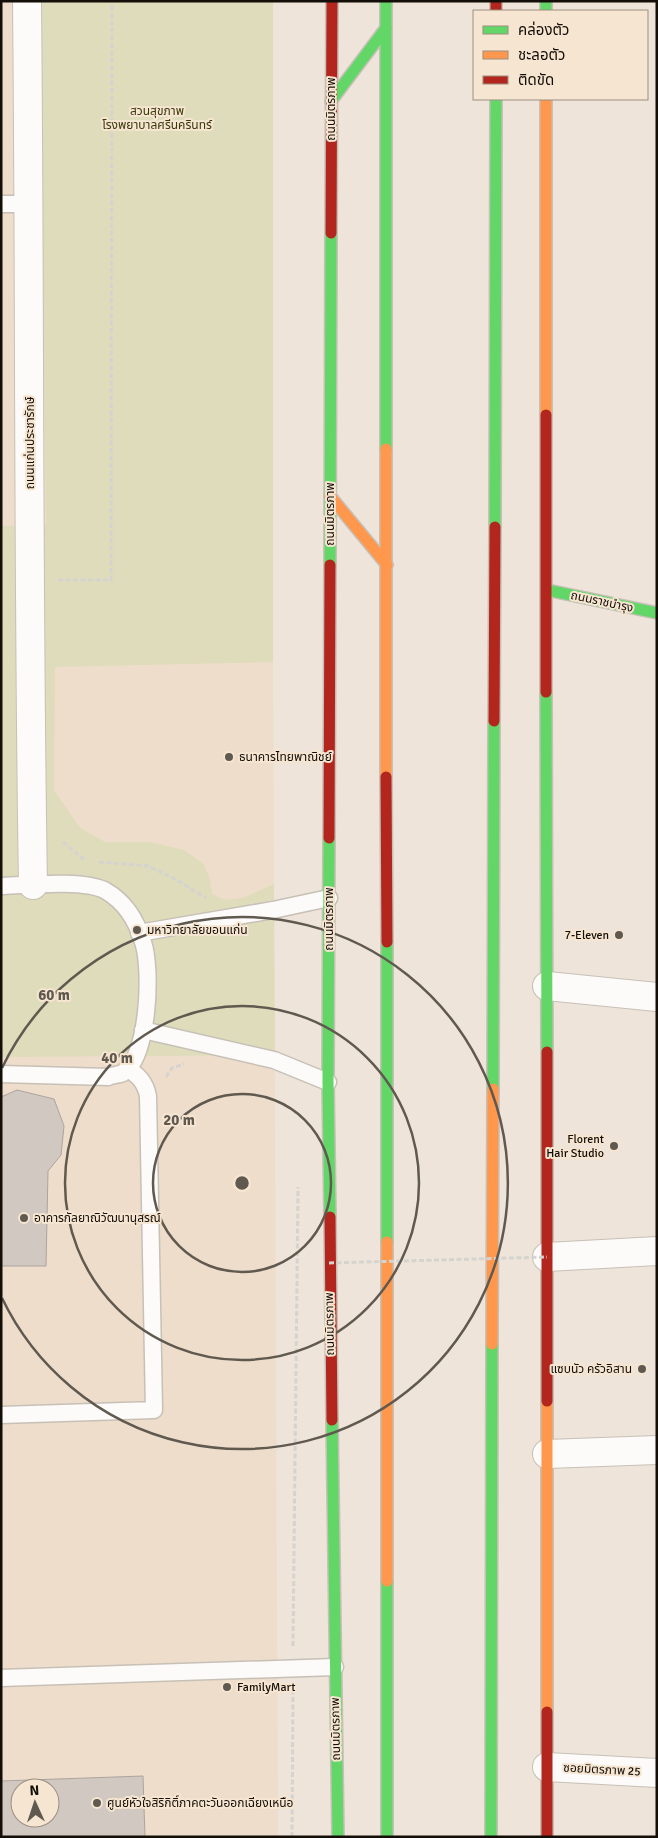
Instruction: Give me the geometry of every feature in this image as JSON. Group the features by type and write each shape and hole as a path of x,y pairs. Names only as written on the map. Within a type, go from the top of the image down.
{"main road":[{"name":"ถนนมิตรภาพ","path":"332,1 328,1082 338,1837"},
{"path":"386,1 387,1837"},
{"path":"332,101 386,28"},
{"path":"491,1837 496,100"},
{"path":"546,100 547,1837"},
{"path":"330,496 387,565"},
{"name":"ถนนราชบำรุง","path":"547,590 657,613"}],"street":[{"name":"ถนนแก่นประชารักษ์","path":"27,1 33,885"},
{"path":"547,986 657,997"},
{"path":"547,1257 657,1251"},
{"path":"547,1454 657,1450"},
{"name":"ซอยมิตรภาพ 25","path":"547,1767 657,1772"}],"lane":[{"path":"1,204 29,204"},
{"path":"1,886 86,885 106,890 121,902 134,919 144,943 147,966 146,1010 143,1030 133,1061 123,1072 108,1077 1,1074"},
{"path":"140,933 273,910 329,898"},
{"path":"143,1030 274,1060 328,1082"},
{"path":"1,1415 154,1410 148,1096 146,1084 127,1068"},
{"path":"1,1678 335,1667"}],"path":[{"path":"30,580 111,580 112,1"},
{"path":"32,819 50,818 64,843 82,858 100,862 148,866 175,879 213,903"},
{"path":"162,1084 172,1068 187,1063"},
{"path":"292,1837 298,1185"},
{"path":"329,1262 547,1257"}],"shaded area":[{"name":"มหาวิทยาลัยขอนแก่น","path":"1,1 273,1 273,662 278,1837 1,1837"}],"green space":[{"name":"สวนสุขภาพ โรงพยาบาลศรีนครินทร์","path":"39,1 273,1 273,662 55,667 54,790 80,828 105,842 150,842 184,850 204,864 210,880 212,894 225,900 243,898 274,884 275,1055 1,1057 1,526 46,525"}],"building":[{"name":"อาคารกัลยาณิวัฒนานุสรณ์","path":"17,1090 54,1099 64,1126 61,1155 48,1171 46,1266 1,1266 1,1097"},
{"name":"ศูนย์หัวใจสิริกิติ์ภาคตะวันออกเฉียงเหนือ","path":"143,1776 145,1837 1,1837 1,1781 10,1781 10,1828 60,1828 60,1779"}],"traffic: fast":[{"path":"386,1 386,449"},
{"path":"546,1 546,10"},
{"path":"331,101 386,28"},
{"path":"495,527 496,100"},
{"path":"330,565 331,233"},
{"path":"547,590 657,613"},
{"path":"546,692 547,1052"},
{"path":"493,1089 494,721"},
{"path":"329,838 328,1082 330,1217"},
{"path":"387,942 387,1242"},
{"path":"491,1837 492,1344"},
{"path":"332,1420 338,1837"},
{"path":"387,1581 387,1837"}],"traffic: slow":[{"path":"546,100 546,415"},
{"path":"386,449 386,777"},
{"path":"330,496 387,565"},
{"path":"492,1344 493,1089"},
{"path":"387,1242 387,1581"},
{"path":"547,1401 547,1712"}],"traffic: jam":[{"path":"331,233 332,1"},
{"path":"496,1 496,10"},
{"path":"546,415 546,692"},
{"path":"494,721 495,527"},
{"path":"329,838 330,565"},
{"path":"386,777 387,942"},
{"path":"547,1052 547,1401"},
{"path":"330,1217 332,1420"},
{"path":"547,1712 547,1837"}],"place":[{"name":"ธนาคารไทยพาณิชย์","path":"229,757"},
{"name":"มหาวิทยาลัยขอนแก่น","path":"137,930"},
{"name":"7-Eleven","path":"619,935"},
{"name":"Florent Hair Studio","path":"614,1146"},
{"name":"อาคารกัลยาณิวัฒนานุสรณ์","path":"24,1218"},
{"name":"แซบนัว ครัวอิสาน","path":"642,1369"},
{"name":"FamilyMart","path":"227,1687"},
{"name":"ศูนย์หัวใจสิริกิติ์ภาคตะวันออกเฉียงเหนือ","path":"97,1803"}]}
